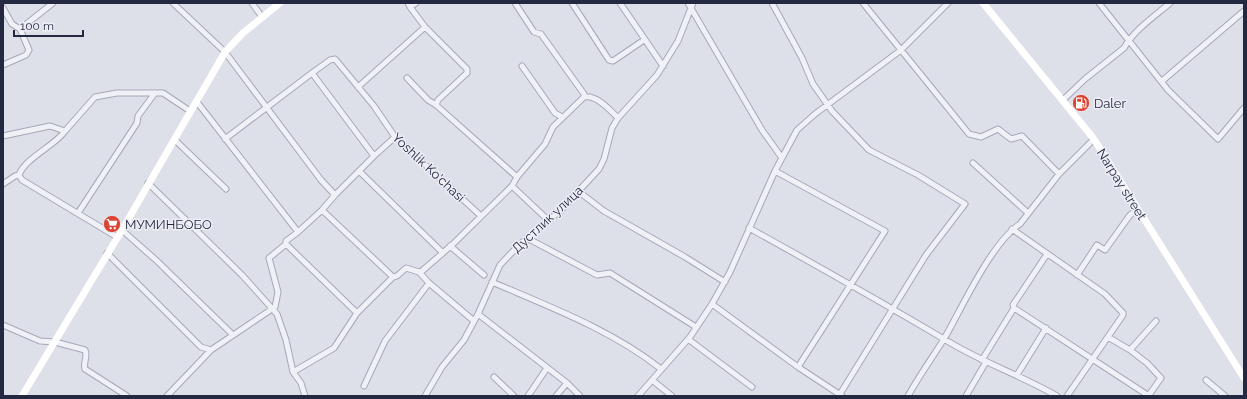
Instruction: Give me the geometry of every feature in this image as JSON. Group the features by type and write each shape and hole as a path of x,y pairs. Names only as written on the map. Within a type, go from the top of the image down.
{"street":[{"path":"20,29 53,3"},
{"path":"173,3 225,52 321,180 335,196"},
{"path":"252,3 262,17"},
{"path":"22,396 56,342 225,52 243,33 280,3"},
{"path":"416,3 409,5 425,27 467,69 467,73 438,100 436,105"},
{"path":"515,3 534,32 541,34 584,94 584,97"},
{"path":"572,3 609,60 613,61 644,40"},
{"path":"620,3 662,66"},
{"path":"688,3 762,130 782,158"},
{"name":"Дустлик улица","path":"425,396 442,367 464,340 478,314 500,265 527,238 548,221 599,169 604,159 612,128 618,118 657,76 678,41 693,3"},
{"path":"712,304 832,391 841,395 926,254 965,204 918,175 869,150 828,105 813,84 802,58 772,3"},
{"path":"863,3 969,134 981,137 998,129 1011,139 1022,136 1059,174"},
{"path":"638,396 688,339 712,304 725,282 775,171 797,130 901,50 948,3"},
{"name":"Narpay street","path":"983,3 1094,140 1244,378"},
{"path":"1099,3 1168,90 1218,139 1244,108"},
{"path":"1063,100 1085,79 1124,48 1128,41 1170,3"},
{"path":"3,8 12,24 20,29 29,50 29,53 3,65"},
{"path":"1162,81 1244,11"},
{"path":"358,86 425,27"},
{"name":"Yoshlik Ko'chasi","path":"312,73 330,60 335,59 374,106 395,137 481,216"},
{"path":"522,66 555,114 562,117"},
{"path":"225,139 312,73 374,156"},
{"path":"407,78 428,100 436,105 517,177"},
{"path":"3,184 19,175 42,149 62,135 95,97 117,93 163,93 190,112"},
{"path":"78,213 137,123 138,116 155,93"},
{"path":"419,272 443,253 512,186 517,177 535,158 545,144 553,127 584,97 590,96 618,118"},
{"path":"197,102 298,232"},
{"path":"3,136 50,126 65,131"},
{"path":"167,396 211,350 277,304 278,292 269,258 322,210 374,156 395,137"},
{"path":"175,140 226,188"},
{"path":"908,396 944,339 983,270 1012,230 1020,224 1059,174 1094,140"},
{"path":"973,163 1028,213"},
{"path":"775,171 885,231 798,367"},
{"path":"359,172 443,253"},
{"path":"19,175 22,180 117,237"},
{"path":"148,183 242,275 277,314 286,340 293,372 300,383 305,396"},
{"path":"512,186 548,221"},
{"path":"578,191 604,211 685,257 725,282"},
{"path":"1077,275 1097,245 1105,250 1130,215 1138,209"},
{"path":"322,210 393,277"},
{"path":"749,228 984,361 1017,375 1057,396"},
{"path":"122,230 157,261 233,335"},
{"path":"1012,230 1104,294 1123,313 1067,396"},
{"path":"527,238 597,275 610,273 696,327"},
{"path":"286,244 357,313"},
{"path":"450,246 484,275"},
{"path":"107,253 201,347 211,350"},
{"path":"966,396 1014,308 1013,305 1047,254"},
{"path":"293,372 334,348 357,313 393,277 397,276 406,268 419,272 429,283 474,321"},
{"path":"492,282 554,309 630,347 661,369"},
{"path":"364,386 385,341 429,283"},
{"path":"1014,308 1149,396 1161,378 1147,363 1130,350 1108,337"},
{"path":"478,314 567,383 580,396"},
{"path":"1130,350 1156,321"},
{"path":"3,325 40,341 56,342 85,350 87,354 84,365 85,369 127,396"},
{"path":"1017,375 1046,328"},
{"path":"688,339 752,387"},
{"path":"528,396 547,368"},
{"path":"494,377 514,396"},
{"path":"652,380 672,396"},
{"path":"1206,380 1225,396"},
{"path":"556,396 567,383"}],"place":[{"name":"Daler","path":"1081,103"},
{"name":"МУМИНБОБО","path":"112,224"}]}
